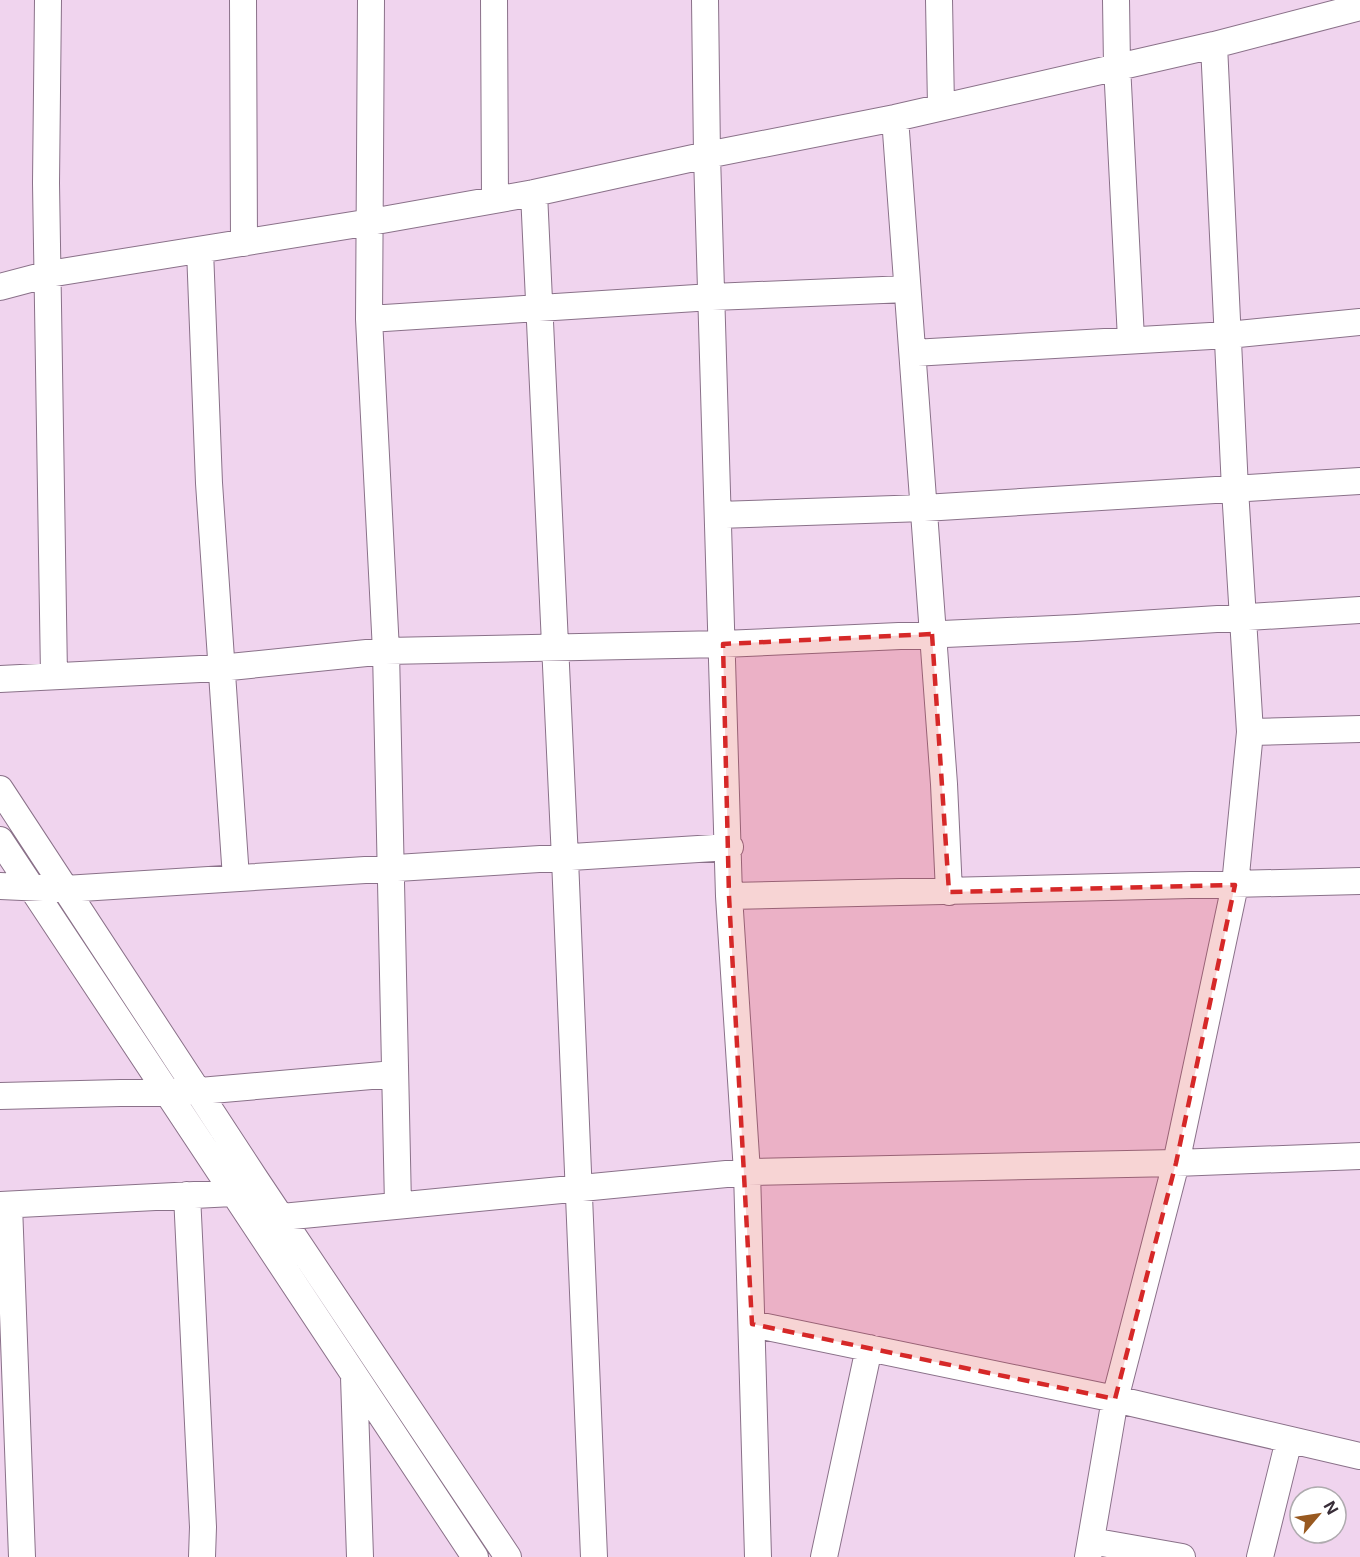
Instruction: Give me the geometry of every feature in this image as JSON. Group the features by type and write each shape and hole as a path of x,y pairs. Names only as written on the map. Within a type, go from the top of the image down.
{"street":[{"path":"48,0 46,183 54,675"},
{"path":"243,0 244,243"},
{"path":"370,0 369,319 386,651 398,1205"},
{"path":"494,0 495,199"},
{"path":"705,0 707,154 730,847 729,896 747,1172 758,1557"},
{"path":"939,0 941,106"},
{"path":"1116,0 1117,65 1131,339"},
{"path":"0,287 49,274 534,193 707,154 895,118 1117,65 1214,45 1360,7"},
{"path":"1182,1557 1089,1549 1115,1399 1176,1163 1235,885 1250,732 1235,489 1214,45"},
{"path":"895,118 949,892"},
{"path":"534,193 594,1557"},
{"path":"200,250 209,483 236,878"},
{"path":"369,319 539,310 712,297 907,289"},
{"path":"913,353 1228,334 1360,322"},
{"path":"718,515 924,508 1360,481"},
{"path":"0,680 54,675 220,668 386,651 723,644 1360,610"},
{"path":"1250,732 1360,729"},
{"path":"0,789 351,1324 508,1557"},
{"path":"0,840 475,1557"},
{"path":"0,886 65,889 730,847"},
{"path":"729,896 1360,881"},
{"path":"0,1096 200,1091 394,1074"},
{"path":"282,1217 747,1172 1176,1163 1360,1156"},
{"path":"22,1557 4,1205 233,1193"},
{"path":"187,1195 203,1527 202,1557"},
{"path":"351,1324 360,1557"},
{"path":"752,1324 1115,1399 1360,1456"},
{"path":"824,1557 869,1348"},
{"path":"1260,1557 1289,1440"}],"highlighted area":[{"path":"932,634 949,892 1235,885 1176,1163 1115,1399 752,1324 729,896 723,644"}]}
